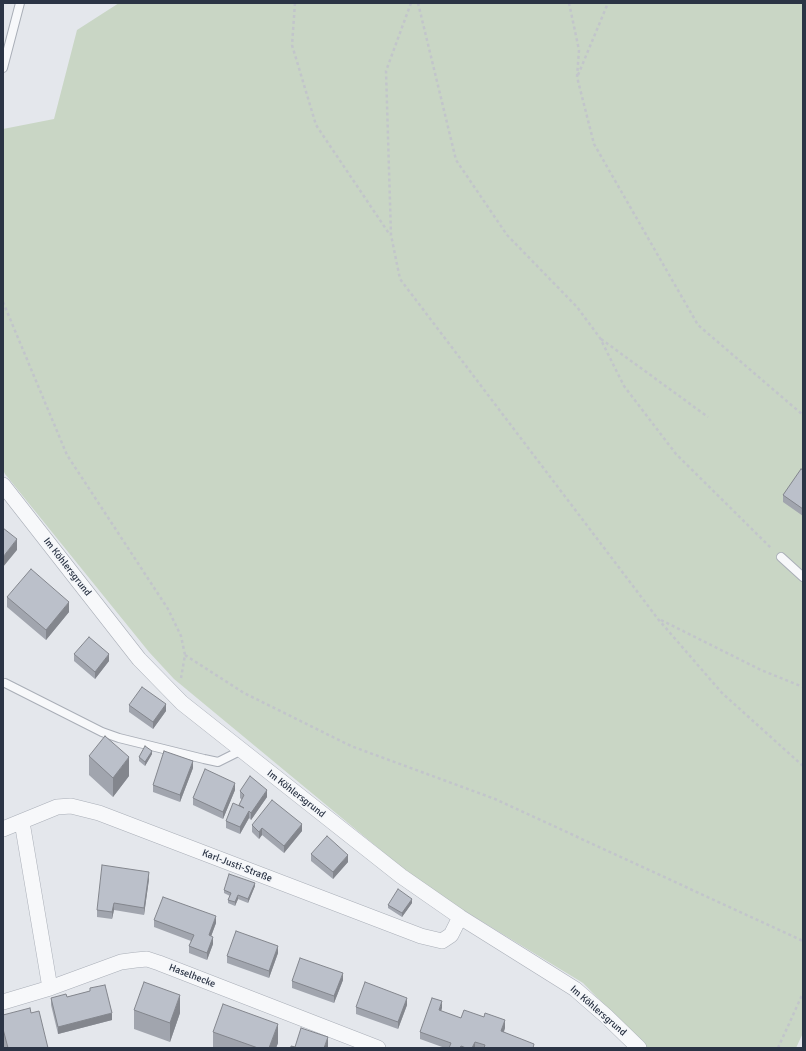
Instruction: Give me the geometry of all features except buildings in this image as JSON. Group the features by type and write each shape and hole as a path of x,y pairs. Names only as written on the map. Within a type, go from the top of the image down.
{"street":[{"name":"Im Köhlersgrund","path":"3,486 139,659 182,702 401,876 460,917 575,989 639,1048"},
{"name":"Karl-Justi-Straße","path":"3,829 57,807 71,806 98,813 414,934 442,941 451,935 460,917"},
{"path":"22,822 50,988"},
{"name":"Haselhecke","path":"3,1002 50,988 121,962 148,960 378,1048"}],"lane":[{"path":"3,68 20,3"},
{"path":"781,557 803,577"},
{"path":"6,683 102,732 119,738 218,762 242,750"}],"path":[{"path":"295,3 292,45 316,125 390,235"},
{"path":"411,3 386,71 390,235 400,279 658,619 722,693 803,766"},
{"path":"418,3 456,160 507,235 577,307 600,338 624,386 676,454 781,557"},
{"path":"569,3 579,50 577,77 594,144 698,325 803,415"},
{"path":"577,77 608,3"},
{"path":"3,302 67,455 168,609 181,636 185,655 180,678 172,693"},
{"path":"600,338 708,417"},
{"path":"658,619 761,670 803,687"},
{"path":"185,655 244,692 351,746 495,799 803,941"},
{"path":"778,1048 803,993"}],"green space":[{"path":"119,3 803,3 803,1033 796,1048 647,1048 583,983 463,910 406,871 174,679 149,652 5,474 3,470 3,129 54,119 77,30"}]}
